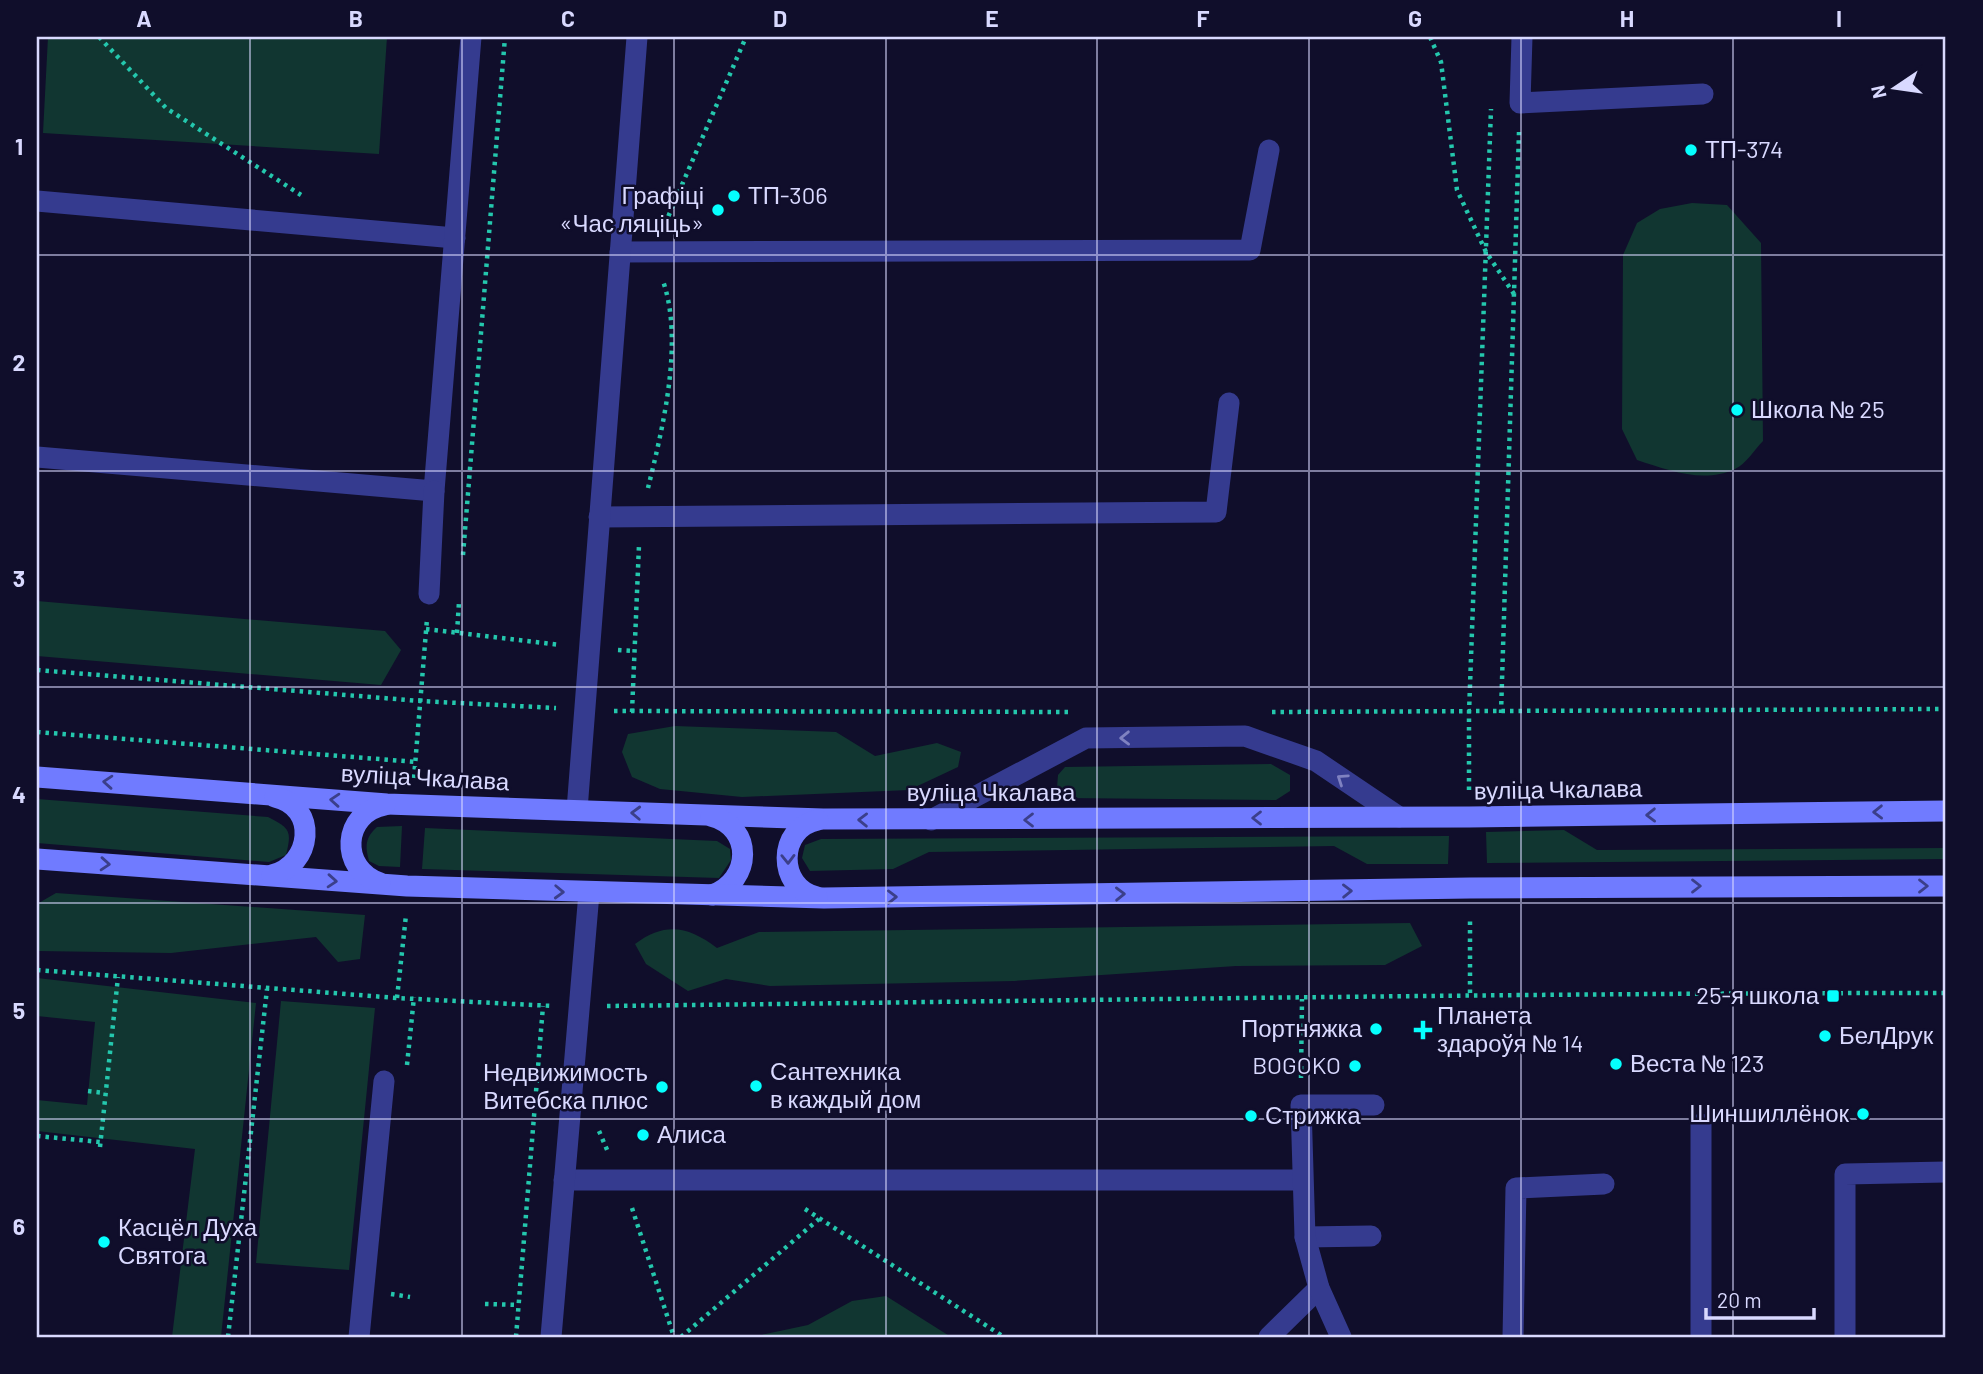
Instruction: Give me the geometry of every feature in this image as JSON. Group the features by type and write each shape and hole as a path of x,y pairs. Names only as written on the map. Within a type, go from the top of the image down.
{"main road":[{"name":"вуліца Чкалава","path":"37,777 387,804 823,819 1399,817 1946,811"},
{"path":"263,876 285,871 294,864 306,843 302,816 293,805 267,795"},
{"path":"382,884 362,874 351,854 350,843 357,821 366,812 387,804"},
{"path":"708,815 731,825 743,847 744,860 733,884 710,896"},
{"path":"823,819 802,827 788,846 786,857 792,880 812,896 824,898"},
{"path":"37,859 382,884 589,893 824,898 1470,888 1946,886"}],"street":[{"path":"429,594 434,491 471,37"},
{"path":"576,810 636,37"},
{"path":"1522,37 1520,103 1703,94"},
{"path":"620,252 1250,250 1269,150"},
{"path":"37,201 455,239"},
{"path":"599,517 1216,512 1228,403"},
{"path":"37,457 434,491"},
{"path":"931,820 1086,738 1232,736 1245,736 1316,761 1399,817"},
{"path":"551,1337 589,893"},
{"path":"359,1337 384,1081"},
{"path":"1341,1337 1320,1288 1304,1237 1301,1105 1374,1105"},
{"path":"1701,1124 1702,1337"},
{"path":"1844,1337 1844,1174 1946,1172"},
{"path":"565,1180 1301,1180"},
{"path":"1513,1337 1516,1188 1604,1184"},
{"path":"1304,1237 1371,1236"},
{"path":"1269,1337 1320,1288"}],"path":[{"path":"99,37 166,108 311,201"},
{"path":"462,563 505,37"},
{"path":"632,712 640,517 667,398 672,305 653,252 746,37"},
{"path":"1430,37 1441,62 1457,190 1486,252 1514,294"},
{"path":"1501,713 1520,103"},
{"path":"1469,790 1469,713 1491,104"},
{"path":"457,633 460,591"},
{"path":"426,629 545,643"},
{"path":"414,779 425,642"},
{"path":"37,670 420,701 632,712 1079,712"},
{"path":"1260,712 1946,709"},
{"path":"37,732 416,762"},
{"path":"397,998 407,907"},
{"path":"1469,993 1470,912"},
{"path":"37,970 267,989 543,1006 1302,999 1469,993 1946,993"},
{"path":"37,1136 100,1144 118,977"},
{"path":"229,1337 267,989"},
{"path":"1301,1105 1302,999"},
{"path":"516,1337 543,1006"},
{"path":"88,1091 105,1093"},
{"path":"763,1180 819,1219 1004,1337"},
{"path":"681,1337 819,1219"},
{"path":"384,1293 410,1297"},
{"path":"485,1304 519,1305"}],"green space":[{"path":"48,37 387,37 379,154 43,133"},
{"path":"1692,203 1727,205 1761,243 1763,441 1739,467 1711,475 1686,474 1637,460 1622,429 1623,255 1637,223 1660,209"},
{"path":"37,601 385,631 401,650 381,685 37,656"},
{"path":"675,726 836,732 875,756 937,743 961,752 958,767 909,790 742,797 660,789 632,777 622,752 628,734"},
{"path":"1271,764 1290,775 1290,791 1276,800 1065,798 1057,788 1058,775 1065,767"},
{"path":"37,799 268,817 288,831 288,847 286,855 269,862 37,843"},
{"path":"402,826 400,867 379,866 369,861 367,842 373,831 377,827"},
{"path":"425,828 717,841 730,849 731,860 719,878 422,869"},
{"path":"1564,830 1597,850 1946,848 1946,859 1487,863 1486,832"},
{"path":"1449,836 1448,864 1367,864 1334,846 929,852 893,869 810,871 802,858 805,845 821,839"},
{"path":"56,893 365,915 360,959 338,962 316,937 171,953 38,951 37,904"},
{"path":"1410,923 1422,946 1385,965 1236,966 1014,981 770,986 726,979 688,991 646,964 635,944 657,932 667,930 687,931 717,948 759,932"},
{"path":"37,978 256,1003 221,1337 172,1337 195,1149 37,1131 37,1100 87,1105 95,1022 37,1016"},
{"path":"281,1001 375,1008 349,1270 256,1263"},
{"path":"886,1296 951,1337 752,1337 808,1325 852,1301"}],"place":[{"name":"ТП-374","path":"1691,150"},
{"name":"ТП-306","path":"734,196"},
{"name":"Графіці «Час ляціць»","path":"718,210"},
{"name":"Школа № 25","path":"1737,410"},
{"name":"25-я школа","path":"1833,996"},
{"name":"Портняжка","path":"1376,1029"},
{"name":"Планета здароўя № 14","path":"1423,1030"},
{"name":"БелДрук","path":"1825,1036"},
{"name":"Веста № 123","path":"1616,1064"},
{"name":"BOGOKO","path":"1355,1066"},
{"name":"Сантехника в каждый дом","path":"756,1086"},
{"name":"Недвижимость Витебска плюс","path":"662,1087"},
{"name":"Шиншиллёнок","path":"1863,1114"},
{"name":"Стрижка","path":"1251,1116"},
{"name":"Алиса","path":"643,1135"},
{"name":"Касцёл Духа Святога","path":"104,1242"}]}
